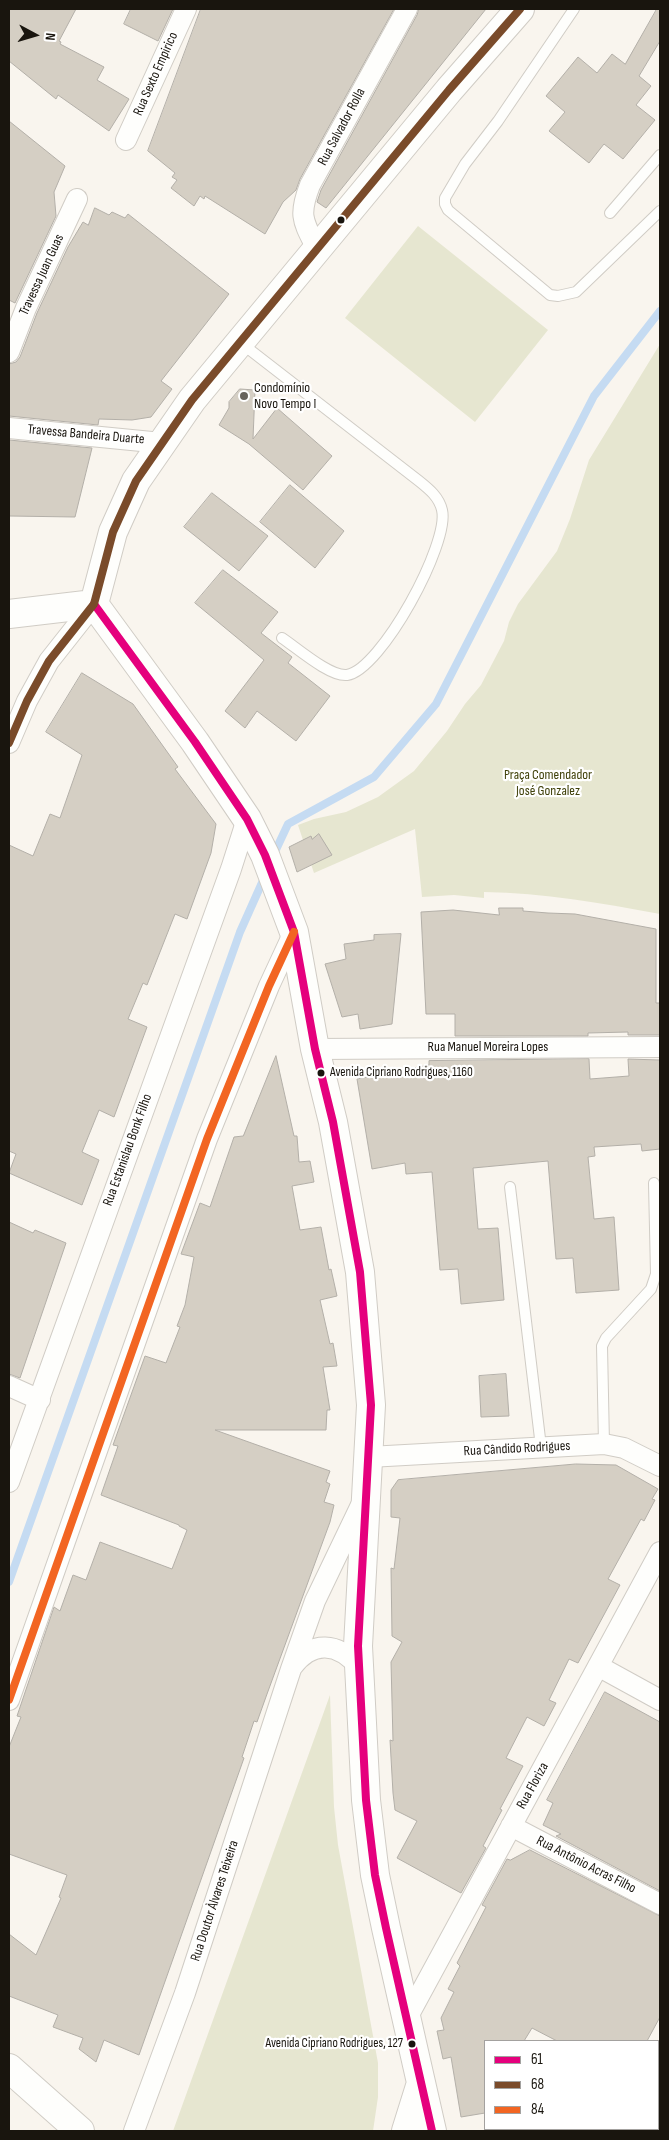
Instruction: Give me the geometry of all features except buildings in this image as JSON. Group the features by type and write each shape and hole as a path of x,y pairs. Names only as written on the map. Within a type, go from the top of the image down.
{"main road":[{"path":"94,604 113,532 136,481 192,400 449,90 520,9"},
{"path":"9,614 94,604"},
{"path":"94,604 195,742 247,819 265,856 294,932 315,1049 333,1122 360,1272 371,1405 358,1646 366,1800 375,1875 432,2131"},
{"path":"9,2068 80,2131"},
{"path":"406,2131 421,2082"}],"street":[{"name":"Rua Sexto Empirico","path":"126,140 186,9"},
{"name":"Rua Salvador Rolla","path":"317,249 303,221 303,204 310,186 407,9"},
{"name":"Travessa Juan Guas","path":"9,352 26,308 77,200"},
{"name":"Travessa Bandeira Duarte","path":"9,428 162,443"},
{"path":"9,742 27,701 49,661 94,604"},
{"name":"Rua Estanislau Bonk Filho","path":"9,1482 231,869 247,819"},
{"path":"9,1700 207,1139 269,986 294,932"},
{"name":"Rua Manuel Moreira Lopes","path":"315,1049 660,1047"},
{"path":"9,1386 40,1400"},
{"name":"Rua Cândido Rodrigues","path":"369,1458 604,1444 624,1448 660,1466"},
{"name":"Rua Doutor Àlvares Teixeira","path":"134,2131 185,1993 291,1668 315,1601 366,1494"},
{"name":"Rua Floriza","path":"406,2020 660,1552"},
{"name":"Rua Doutor Àlvares Teixeira","path":"291,1668 299,1657 311,1650 324,1647 338,1649 350,1656 359,1667"},
{"path":"598,1666 660,1700"},
{"name":"Rua Antônio Acras Filho","path":"511,1826 660,1904"}],"lane":[{"path":"574,9 498,121 465,164 445,198 445,204 448,210 550,295 558,296 576,292 660,211"},
{"path":"610,213 660,155"},
{"path":"241,342 419,481 437,497 442,511 442,528 433,556 411,606 380,648 355,672 346,675 332,672 282,638"},
{"path":"604,1444 602,1346 606,1338 651,1289 656,1274 654,1183"},
{"path":"510,1187 541,1447"}],"green space":[{"path":"418,226 548,330 475,422 345,318"},
{"name":"Praça Comendador José Gonzalez","path":"660,344 660,914 594,902 529,894 484,892 484,898 454,895 422,897 415,829 314,873 298,825 314,819 346,812 378,797 414,771 447,731 465,704 481,685 504,641 509,622 518,604 557,551 570,519 589,460"},
{"path":"330,1695 334,1807 338,1845 378,2063 378,2097 373,2131 173,2131"}],"waterway":[{"path":"273,856 288,824 374,777 436,704 594,396 660,311"},
{"path":"9,1582 240,932 265,876"}],"transit line":[{"name":"68","path":"9,743 27,701 49,661 94,604 113,532 136,481 192,400 449,90 520,9"},
{"name":"61","path":"94,604 195,742 247,819 265,855 294,932 315,1049 333,1122 360,1272 371,1405 358,1646 366,1800 375,1875 432,2131"},
{"name":"84","path":"9,1700 207,1139 269,986 294,932"}],"place":[{"name":"Condomínio Novo Tempo I","path":"244,396"},
{"name":"Avenida Cipriano Rodrigues, 1160","path":"321,1073"},
{"name":"Avenida Cipriano Rodrigues, 127","path":"412,2044"}]}
